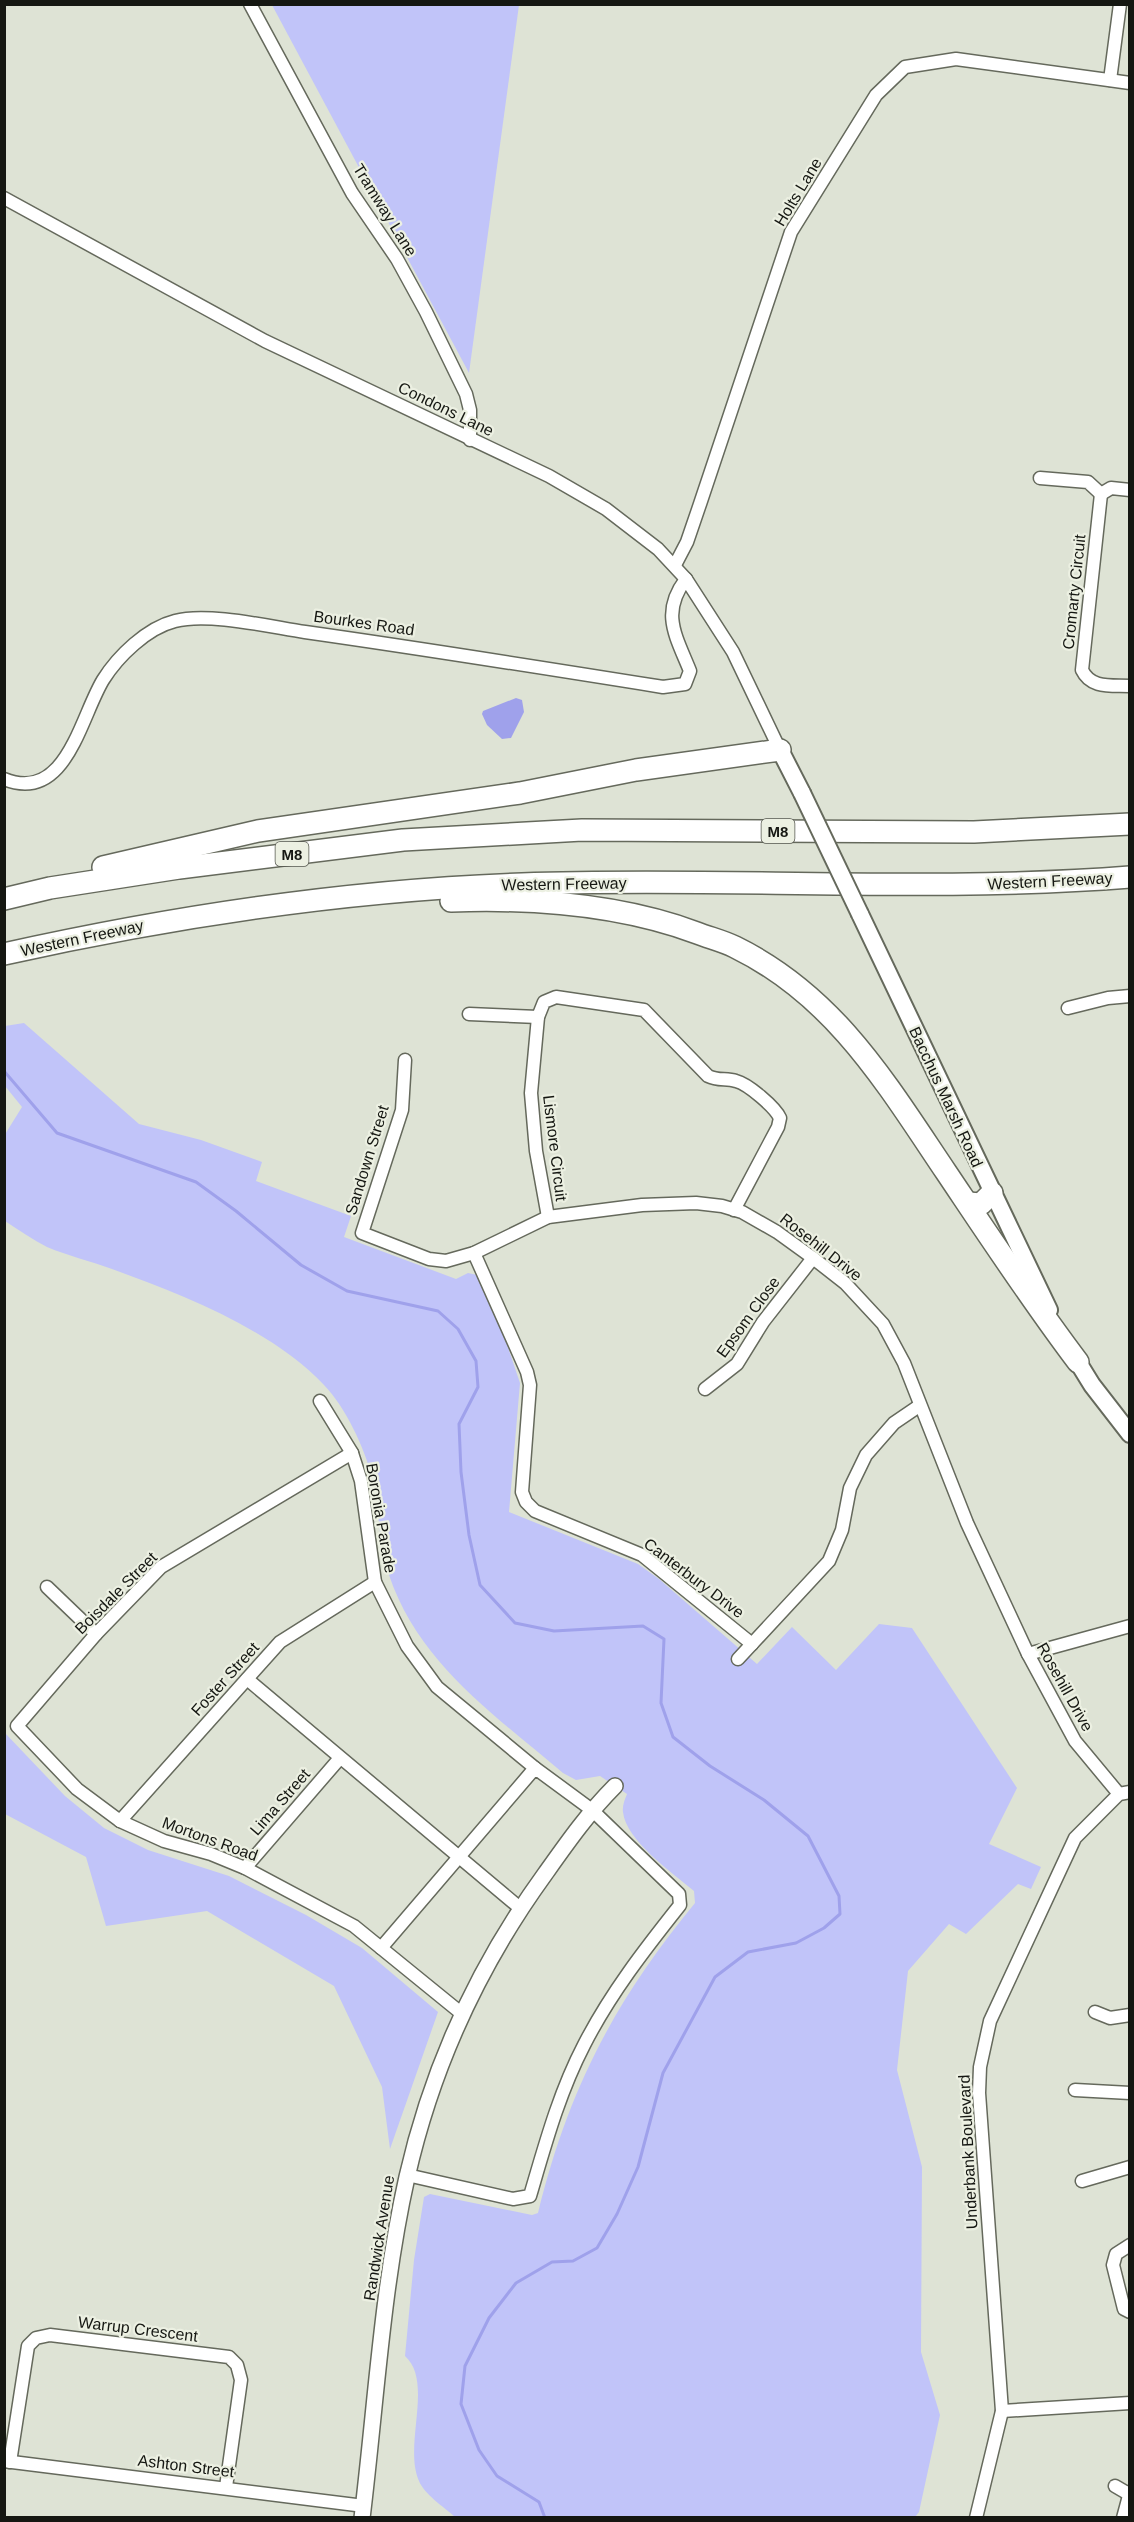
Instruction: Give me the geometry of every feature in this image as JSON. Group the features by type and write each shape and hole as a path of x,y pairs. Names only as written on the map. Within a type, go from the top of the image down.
{"highway":[{"path":"4,898 79,873 258,831 520,793 636,770 780,750"},
{"name":"M8","path":"4,898 50,888 179,868 403,840 582,830 974,832 1130,824"},
{"name":"Western Freeway","path":"4,954 134,927 277,905 404,891 521,884 653,882 979,884 1130,877"},
{"path":"277,905 358,906 470,900 596,907 680,926 734,946 781,974 845,1030 885,1080 1035,1305 1078,1362"},
{"path":"968,1203 981,1204 992,1193"}],"main road":[{"name":"Bacchus Marsh Road","path":"780,750 1051,1314 1078,1362 1130,1434"}],"street":[{"name":"Tramway Lane","path":"250,4 352,193 397,260 426,312 466,394 471,410 470,440"},
{"path":"1110,80 1120,4"},
{"name":"Holts Lane","path":"675,565 687,542 791,232 876,95 905,67 956,59 1130,83"},
{"name":"Condons Lane","path":"4,198 265,341 584,494 636,531 675,565 686,579 733,652 780,750"},
{"path":"1040,478 1088,482 1101,494 1111,488 1130,490"},
{"name":"Cromarty Circuit","path":"1101,494 1082,670 1087,680 1095,684 1130,686"},
{"name":"Bourkes Road","path":"4,778 35,783 52,775 65,758 104,679 122,656 141,640 173,621 191,618 223,621 429,649 663,687 676,687 685,684 690,671 675,640 672,615 676,592 686,579"},
{"path":"1068,1008 1108,998 1130,996"},
{"path":"469,1014 538,1017 544,1002 556,997 644,1010 708,1076 716,1080 738,1081 776,1109 780,1118 778,1127 734,1210"},
{"name":"Lismore Circuit","path":"538,1017 531,1093 536,1151 548,1217"},
{"name":"Sandown Street","path":"362,1233 402,1110 405,1060"},
{"name":"Rosehill Drive","path":"362,1233 429,1260 446,1262 474,1253 548,1217 642,1205 696,1203 734,1210 777,1232 813,1258 845,1283 883,1324 904,1363 967,1523 1028,1654 1075,1741 1124,1793"},
{"name":"Canterbury Drive","path":"474,1253 527,1372 530,1385 522,1492 526,1502 535,1511 642,1555 752,1644"},
{"name":"Epsom Close","path":"705,1389 736,1364 763,1322 813,1258"},
{"name":"Boronia Parade","path":"320,1401 352,1453 361,1481 375,1582 407,1646 437,1687 535,1768 592,1810 680,1894 680,1905 627,1972 583,2046 555,2111 530,2196 513,2199 407,2175"},
{"path":"738,1659 829,1561 842,1530 850,1488 866,1455 894,1423 919,1406"},
{"name":"Boisdale Street","path":"17,1726 96,1634 161,1567 352,1453"},
{"name":"Foster Street","path":"120,1821 280,1642 375,1582"},
{"path":"47,1587 96,1634"},
{"path":"1028,1654 1130,1626"},
{"path":"247,1679 520,1908"},
{"name":"Mortons Road","path":"17,1726 77,1790 120,1821 164,1841 211,1854 245,1868 354,1926 461,2013"},
{"name":"Lima Street","path":"245,1868 340,1758"},
{"path":"381,1948 535,1768"},
{"name":"Randwick Avenue","path":"363,2511 392,2258 407,2175 430,2092 461,2013 520,1908 592,1810 615,1786"},
{"name":"Underbank Boulevard","path":"976,2517 1002,2411 981,2129 980,2067 984,2041 990,2021 1075,1838 1124,1793"},
{"path":"1095,2012 1110,2018 1130,2015"},
{"path":"1075,2090 1130,2093"},
{"path":"1082,2181 1130,2166"},
{"path":"1130,2245 1116,2254 1113,2265 1124,2309 1130,2312"},
{"name":"Warrup Crescent","path":"7,2462 28,2346 36,2338 50,2335 229,2357 237,2365 241,2380 226,2487"},
{"path":"1002,2411 1130,2403"},
{"name":"Ashton Street","path":"7,2462 226,2487 363,2511"},
{"path":"1115,2486 1128,2492 1123,2517"}],"shaded area":[{"path":"272,5 519,5 469,373"},
{"path":"516,698 522,700 524,712 511,738 502,739 487,725 483,711"},
{"path":"24,1023 139,1124 201,1140 262,1162 256,1181 351,1216 344,1237 456,1279 468,1273 477,1275 498,1318 520,1383 509,1512 638,1564 659,1579 757,1664 792,1627 836,1670 879,1624 912,1628 1017,1788 989,1844 1041,1867 1031,1889 1018,1884 966,1934 949,1924 908,1971 897,2070 922,2167 921,2352 940,2415 919,2512 915,2517 455,2517 430,2495 419,2481 414,2450 417,2381 413,2367 405,2356 414,2260 424,2197 430,2194 532,2215 538,2213 564,2126 598,2048 641,1975 695,1903 694,1891 652,1856 632,1834 623,1812 627,1794 600,1776 576,1780 563,1773 462,1686 419,1635 402,1607 385,1563 375,1489 364,1453 347,1416 324,1385 279,1347 225,1316 139,1279 47,1247 5,1221 4,1136 22,1107 5,1086 5,1026"},
{"path":"5,1733 65,1796 104,1828 148,1850 229,1876 306,1915 362,1948 438,2012 390,2149 382,2087 334,1986 207,1911 106,1926 86,1857 5,1814"}],"waterway":[{"path":"4,1071 57,1133 196,1182 236,1211 301,1265 347,1291 438,1311 458,1329 476,1361 478,1387 459,1424 461,1472 469,1535 480,1585 515,1623 554,1631 643,1626 664,1639 661,1703 673,1737 710,1766 764,1800 808,1836 839,1896 840,1914 824,1928 796,1943 748,1952 715,1977 663,2073 638,2167 617,2214 597,2248 573,2261 552,2262 516,2283 489,2318 465,2366 461,2404 479,2450 497,2476 539,2502 545,2518"}]}
